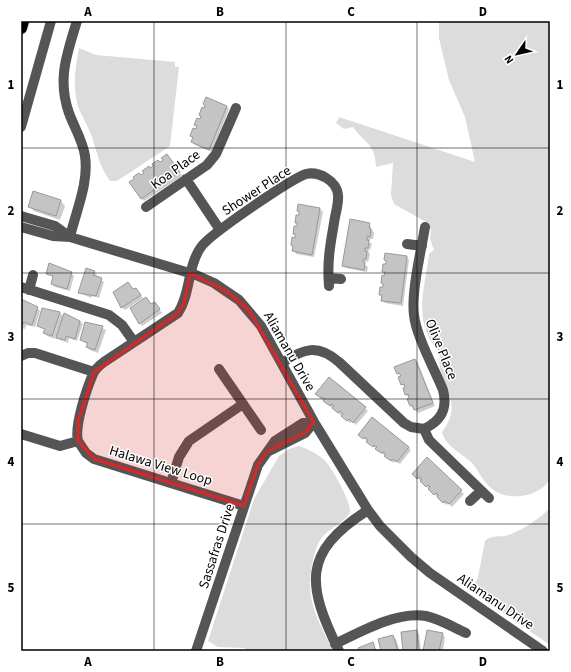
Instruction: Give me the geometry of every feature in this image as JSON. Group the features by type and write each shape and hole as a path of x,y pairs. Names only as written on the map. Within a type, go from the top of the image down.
{"highway":[{"path":"21,28 23,21"}],"street":[{"path":"21,127 52,21"},
{"path":"70,237 85,170 85,155 66,102 63,89 63,73 77,21"},
{"name":"Koa Place","path":"146,207 207,165 216,154 236,108"},
{"name":"Shower Place","path":"190,272 202,246 220,230 292,182 307,174 317,174 324,177 335,186 338,195 327,264 329,282 341,279"},
{"path":"186,179 220,230"},
{"path":"21,216 55,226 70,237"},
{"name":"Olive Place","path":"424,429 439,419 444,410 446,401 443,390 417,328 414,315 425,226"},
{"path":"21,227 53,236 70,237"},
{"name":"Aliamanu Drive","path":"70,237 190,272 214,283 239,300 261,326 314,422 368,510 398,546 430,573 543,651"},
{"path":"407,244 422,246"},
{"path":"21,434 60,446 78,441 76,432 78,421 94,372 104,362 178,313 184,302 190,272"},
{"path":"33,275 25,288 109,315 122,325 134,342"},
{"path":"282,363 302,351 321,350 330,354 404,423 411,427 424,429 429,440 489,498"},
{"path":"21,356 28,353 35,353 94,372"},
{"path":"219,368 261,430"},
{"path":"171,483 179,457 189,441 243,404"},
{"name":"Sassafras Drive","path":"196,651 258,465 267,452 305,433 314,422"},
{"name":"Halawa View Loop","path":"78,441 86,453 94,459 244,506"},
{"path":"470,501 481,490"},
{"path":"368,510 346,525 330,541 323,552 315,580 316,594 320,608 337,648 379,624 412,616 427,617 439,620 466,633"}],"highlighted area":[{"path":"190,273 227,291 249,310 314,422 305,433 267,452 258,465 244,506 94,459 78,441 78,421 94,372 178,313 184,302"}],"shaded area":[{"path":"439,21 550,21 550,444 548,452 550,457 550,480 546,485 534,493 527,495 510,496 495,491 486,483 471,462 446,441 442,432 449,420 452,410 451,401 442,375 440,354 431,342 426,330 422,306 429,254 434,250 430,239 431,230 426,222 394,204 391,195 393,163 376,167 372,149 353,127 344,129 336,123 339,117 475,162 465,117 449,80 439,38"},
{"path":"79,48 96,55 175,62 175,67 179,67 170,146 117,181 110,181 103,168 90,132 80,112 75,94 76,64"},
{"path":"299,446 318,455 327,463 342,487 350,508 350,512 342,522 328,532 319,542 316,548 310,577 310,589 314,609 333,651 249,651 244,648 218,647 208,641 254,499 279,456 289,449"},
{"path":"550,508 550,645 475,593 474,586 478,577 485,541 494,537 509,535 526,527"}],"building":[{"path":"206,97 227,106 209,150 191,142 193,137 190,136 193,128 196,129 197,126 194,125 197,118 200,119 201,116 199,115 202,107 204,108 205,105 203,104"},
{"path":"167,154 180,172 141,199 129,182 139,173 141,175 144,173 142,171 149,166 150,168 153,166 152,164 158,160 160,162 163,160 161,158"},
{"path":"33,191 61,200 56,216 28,207"},
{"path":"298,204 320,208 312,255 292,251 292,237 295,238 295,234 293,234 294,226 297,226 297,223 295,223 296,215 299,215 299,211 297,211"},
{"path":"350,219 370,223 370,237 367,236 367,240 369,240 368,248 365,248 365,251 367,251 366,259 363,259 363,262 365,263 364,270 342,266"},
{"path":"385,253 407,256 401,303 381,301 382,295 379,295 380,287 383,287 383,284 381,283 382,275 384,276 385,272 382,272 383,264 386,264 386,261 384,260"},
{"path":"49,263 72,272 67,289 51,284 53,276 46,274"},
{"path":"86,268 95,271 93,275 102,278 96,296 78,293"},
{"path":"128,282 133,289 136,288 141,295 121,308 113,292"},
{"path":"146,297 151,304 155,302 160,309 139,324 130,308"},
{"path":"21,299 38,307 32,325 24,322 21,326"},
{"path":"42,308 60,312 52,336 43,333 45,329 37,326"},
{"path":"64,313 80,321 75,339 66,336 65,340 56,338"},
{"path":"85,322 103,326 95,350 86,347 88,343 80,340"},
{"path":"415,359 433,403 414,410 412,405 410,406 407,399 409,398 408,394 405,395 403,388 405,387 404,384 401,385 398,377 401,376 399,373 397,374 394,367"},
{"path":"329,377 366,407 353,423 349,419 347,421 341,416 343,414 340,411 338,413 332,408 334,406 331,404 330,406 323,401 325,399 315,394"},
{"path":"372,417 409,447 397,462 392,459 391,461 384,456 386,454 375,449 377,447 374,445 373,447 366,442 368,440 365,437 363,439 358,435"},
{"path":"427,457 462,490 449,504 444,501 443,503 437,497 438,495 436,493 434,495 428,489 430,487 428,485 426,487 420,481 422,479 419,477 417,479 412,474"},
{"path":"417,630 419,651 403,651 401,632"},
{"path":"427,630 443,633 439,651 423,651"},
{"path":"393,635 398,651 381,651 378,639"},
{"path":"373,642 376,651 359,651 358,648"}]}
